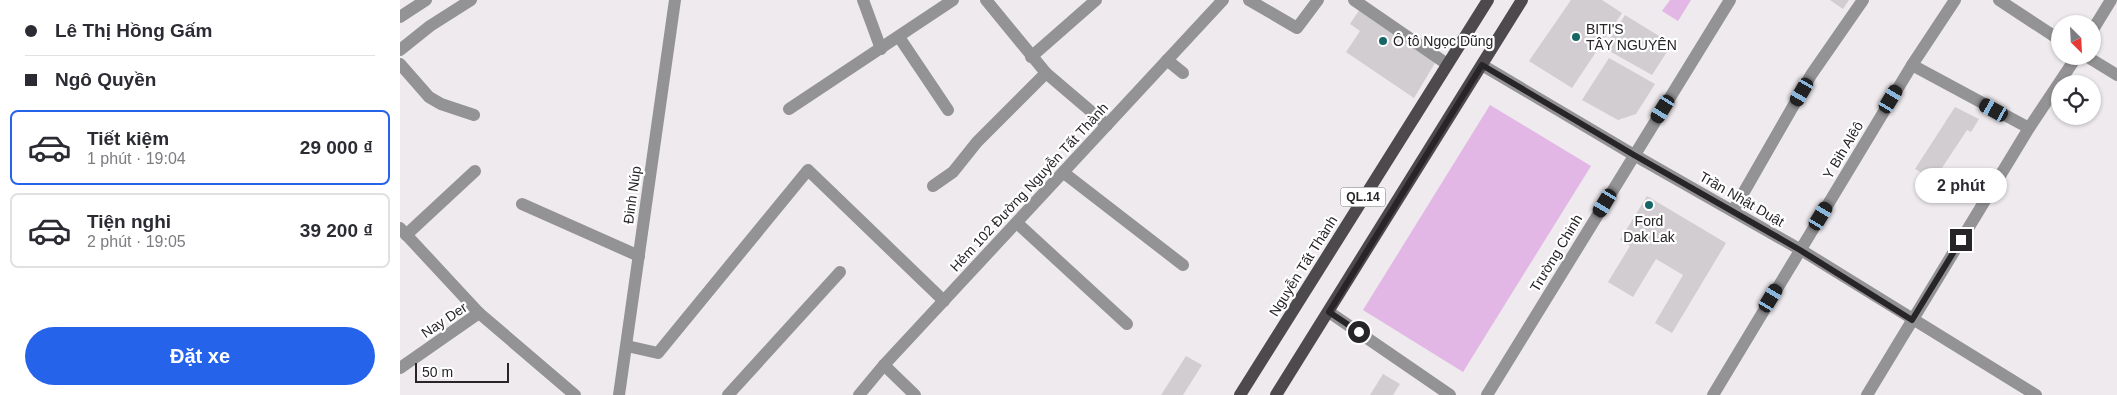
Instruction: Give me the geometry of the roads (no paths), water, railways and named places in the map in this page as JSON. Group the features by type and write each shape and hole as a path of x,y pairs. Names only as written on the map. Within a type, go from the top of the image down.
{"main road":[{"name":"Nguyễn Tất Thành","path":"1240,395 1488,0"},
{"name":"QL.14","path":"1276,395 1522,0"}],"street":[{"path":"400,17 426,0"},
{"path":"400,50 430,26 471,0"},
{"name":"Đinh Núp","path":"619,395 675,0"},
{"path":"863,0 881,49"},
{"path":"789,109 953,0"},
{"path":"986,0 1046,73 1107,125"},
{"path":"1031,57 1096,0"},
{"name":"Hẻm 102 Đường Nguyễn Tất Thành","path":"859,395 884,365 1223,0"},
{"path":"1248,0 1297,28 1318,0"},
{"path":"1354,0 1447,64"},
{"name":"Trường Chinh","path":"1487,395 1730,0"},
{"path":"1733,211 1811,75 1863,0"},
{"name":"Y Bih Alêô","path":"1713,395 1912,65 1955,0"},
{"path":"1999,0 2051,34"},
{"path":"2101,17 2112,0"},
{"path":"899,37 948,110"},
{"path":"1167,60 1183,73"},
{"path":"400,64 430,97 441,104 474,115"},
{"name":"Trần Nhật Duật","path":"1482,65 1800,250 2036,395"},
{"path":"1912,65 2029,128"},
{"path":"1867,395 2029,128 2071,65"},
{"path":"2101,65 2117,75"},
{"path":"933,186 954,172 977,142 1046,73"},
{"path":"627,346 658,354 808,170 944,301"},
{"path":"475,171 403,232 479,313 575,395"},
{"path":"1064,173 1183,265"},
{"path":"522,204 639,256"},
{"path":"1017,223 1127,324"},
{"path":"728,395 840,272"},
{"path":"1329,312 1450,395"},
{"name":"Nay Der","path":"400,368 479,313"},
{"path":"884,365 915,395"}],"place":[{"name":"BITI'S TÂY NGUYÊN","path":"1576,37"},
{"name":"Ô tô Ngọc Dũng","path":"1383,41"},
{"name":"Ford Dak Lak","path":"1649,205"}]}
